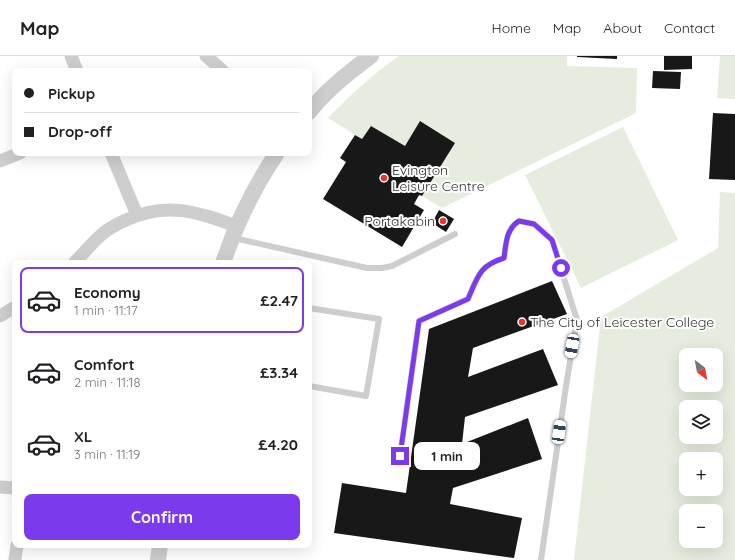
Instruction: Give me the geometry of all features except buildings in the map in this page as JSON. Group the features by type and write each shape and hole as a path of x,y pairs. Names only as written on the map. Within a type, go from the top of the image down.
{"street":[{"path":"71,56 76,68"},
{"path":"206,56 220,68"},
{"path":"312,108 350,72 371,56"},
{"path":"0,161 12,156"},
{"path":"113,156 137,215"},
{"path":"224,260 234,232 260,180 276,156"},
{"path":"77,260 101,235 116,225 137,215 155,211 174,209 211,217 234,232"},
{"path":"0,316 12,310"},
{"path":"0,487 12,488"},
{"path":"15,560 17,548"},
{"path":"158,560 160,548"}],"lane":[{"path":"400,456 419,321 468,299 476,279 484,267 494,261 504,258 507,238 512,225 519,221 534,224 552,240 577,320 541,560"},
{"path":"234,232 367,268 392,266 455,234"},
{"path":"312,308 379,319 366,396 312,387"}],"shaded area":[{"path":"399,56 567,56 567,66 637,68 636,113 442,208 422,196 454,142 420,121 405,146 371,126 362,139 328,118 362,85"},
{"path":"720,56 735,56 735,99 717,98"},
{"path":"623,127 678,240 581,288 525,175"},
{"path":"720,192 735,193 735,560 574,560 601,317 718,248"}],"place":[{"name":"Evington Leisure Centre","path":"384,178"},
{"name":"Portakabin","path":"443,221"},
{"name":"The City of Leicester College","path":"522,322"}],"route":[{"path":"400,456 419,321 468,299 476,279 484,267 494,261 504,258 507,238 512,225 519,221 534,224 552,240 561,268"}]}
